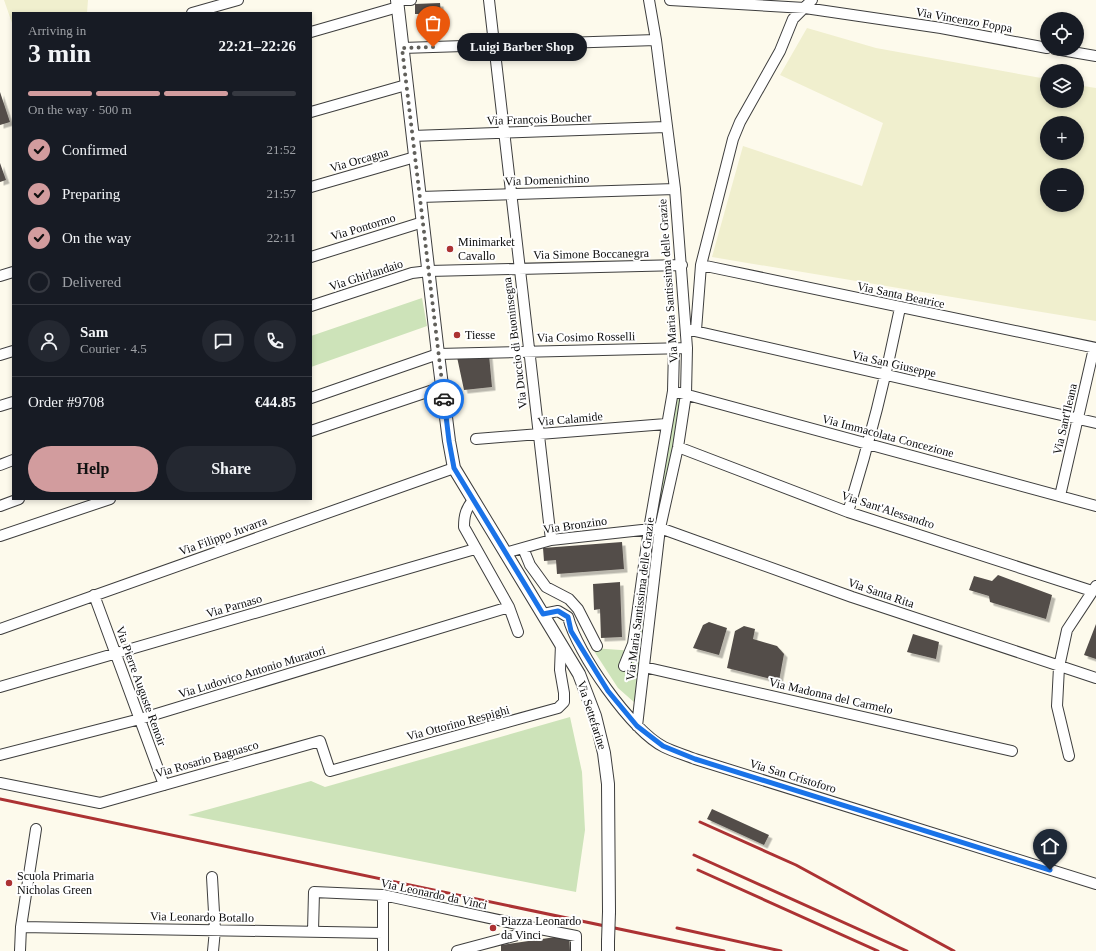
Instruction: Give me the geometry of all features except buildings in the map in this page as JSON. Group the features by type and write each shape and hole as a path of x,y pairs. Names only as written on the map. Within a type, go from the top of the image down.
{"street":[{"path":"196,12 238,0"},
{"path":"312,32 397,2 411,0"},
{"name":"Via Duccio di Buoninsegna","path":"489,0 551,540"},
{"name":"Via Maria Santissima delle Grazie","path":"649,0 656,40 675,189 682,265 691,330"},
{"name":"Via Vincenzo Foppa","path":"670,0 808,4 1040,47"},
{"name":"Via Settefarine","path":"397,2 442,387 454,468 579,674 595,716 604,753 608,784 608,946"},
{"name":"Via Maria Santissima delle Grazie","path":"637,726 660,528 678,447 686,394 687,348 701,265 733,139 740,122 780,51 793,19 808,4"},
{"path":"402,48 656,40"},
{"path":"1084,54 1096,56"},
{"path":"312,112 406,85"},
{"name":"Via François Boucher","path":"412,136 666,127"},
{"name":"Via Orcagna","path":"312,187 415,157"},
{"name":"Via Domenichino","path":"420,197 675,189"},
{"name":"Via Pontormo","path":"312,257 423,222"},
{"name":"Via Simone Boccanegra","path":"429,271 682,265"},
{"name":"Via Santa Beatrice","path":"701,265 1095,348"},
{"name":"Via Ghirlandaio","path":"312,306 412,273 429,271"},
{"path":"0,276 12,272"},
{"path":"848,512 869,445 886,376 900,308"},
{"name":"Via San Giuseppe","path":"691,330 1096,423"},
{"name":"Via Maria Santissima delle Grazie","path":"649,529 666,424 673,391 674,348"},
{"name":"Via Cosimo Rosselli","path":"312,398 438,354 687,348"},
{"name":"Via Sant'Ileana","path":"1060,496 1095,348"},
{"path":"0,355 12,351"},
{"path":"312,431 442,387"},
{"name":"Via Immacolata Concezione","path":"673,391 1096,506"},
{"path":"0,406 12,402"},
{"name":"Via Calamide","path":"476,439 666,424"},
{"name":"Via Sant'Alessandro","path":"678,447 848,512 1094,588"},
{"path":"0,465 12,460"},
{"name":"Via Filippo Juvarra","path":"0,629 454,468"},
{"path":"0,506 17,500"},
{"path":"0,536 107,500"},
{"path":"473,500 467,507 464,518 464,527 509,607 518,632"},
{"name":"Via Bronzino","path":"505,553 551,540 660,528"},
{"name":"Via Santa Rita","path":"660,528 852,597 1059,667 1096,678"},
{"path":"624,666 633,644 649,529"},
{"path":"524,548 530,565 546,586 569,599 578,609 596,646"},
{"name":"Via Parnaso","path":"0,688 475,549"},
{"path":"1069,756 1057,706 1059,667 1067,630 1094,588"},
{"name":"Via Pierre Auguste Renoir","path":"94,596 164,785"},
{"name":"Via Ludovico Antonio Muratori","path":"0,755 140,719 509,607"},
{"name":"Via San Cristoforo","path":"543,614 558,611 568,617 571,631 608,691 637,726 663,746 695,759 1096,884"},
{"name":"Via Ottorino Respighi","path":"320,741 330,771 558,708 564,702 560,670 561,644"},
{"name":"Via Madonna del Carmelo","path":"644,667 1012,751"},
{"name":"Via Rosario Bagnasco","path":"0,783 100,803 320,741"},
{"path":"20,951 21,927 36,829"},
{"path":"212,877 215,930 213,951"},
{"name":"Via Leonardo da Vinci","path":"313,932 314,892 383,895 576,936 576,951"},
{"path":"383,895 383,951"},
{"name":"Via Leonardo Botallo","path":"21,927 383,933"},
{"path":"457,951 540,929"}],"green space":[{"path":"4,0 88,0 87,12 12,12 12,23"},
{"path":"807,28 876,48 1040,78 1040,108 1084,108 1084,86 1096,88 1096,321 712,257 743,146 862,186 883,123 780,75"},
{"path":"422,298 427,326 312,367 312,336"},
{"path":"675,396 683,398 659,517 654,515"},
{"path":"656,535 635,703 618,688 592,648 635,651 651,536"},
{"path":"570,717 582,772 585,830 576,892 188,815 311,781 325,787"}],"railway":[{"path":"0,799 724,951"},
{"path":"700,822 796,865 954,951"},
{"path":"694,855 907,951"},
{"path":"698,870 878,951"},
{"path":"677,928 781,951"}],"way so far":[{"path":"433,47 402,48 444,399"}],"place":[{"name":"Luigi Barber Shop","path":"433,47"},
{"name":"Minimarket Cavallo","path":"450,249"},
{"name":"Tiesse","path":"457,335"},
{"name":"Scuola Primaria Nicholas Green","path":"9,883"},
{"name":"Piazza Leonardo da Vinci","path":"493,928"}],"route":[{"path":"444,399 454,468 543,614 558,611 568,617 571,631 608,691 637,726 663,746 695,759 1050,870"}]}
